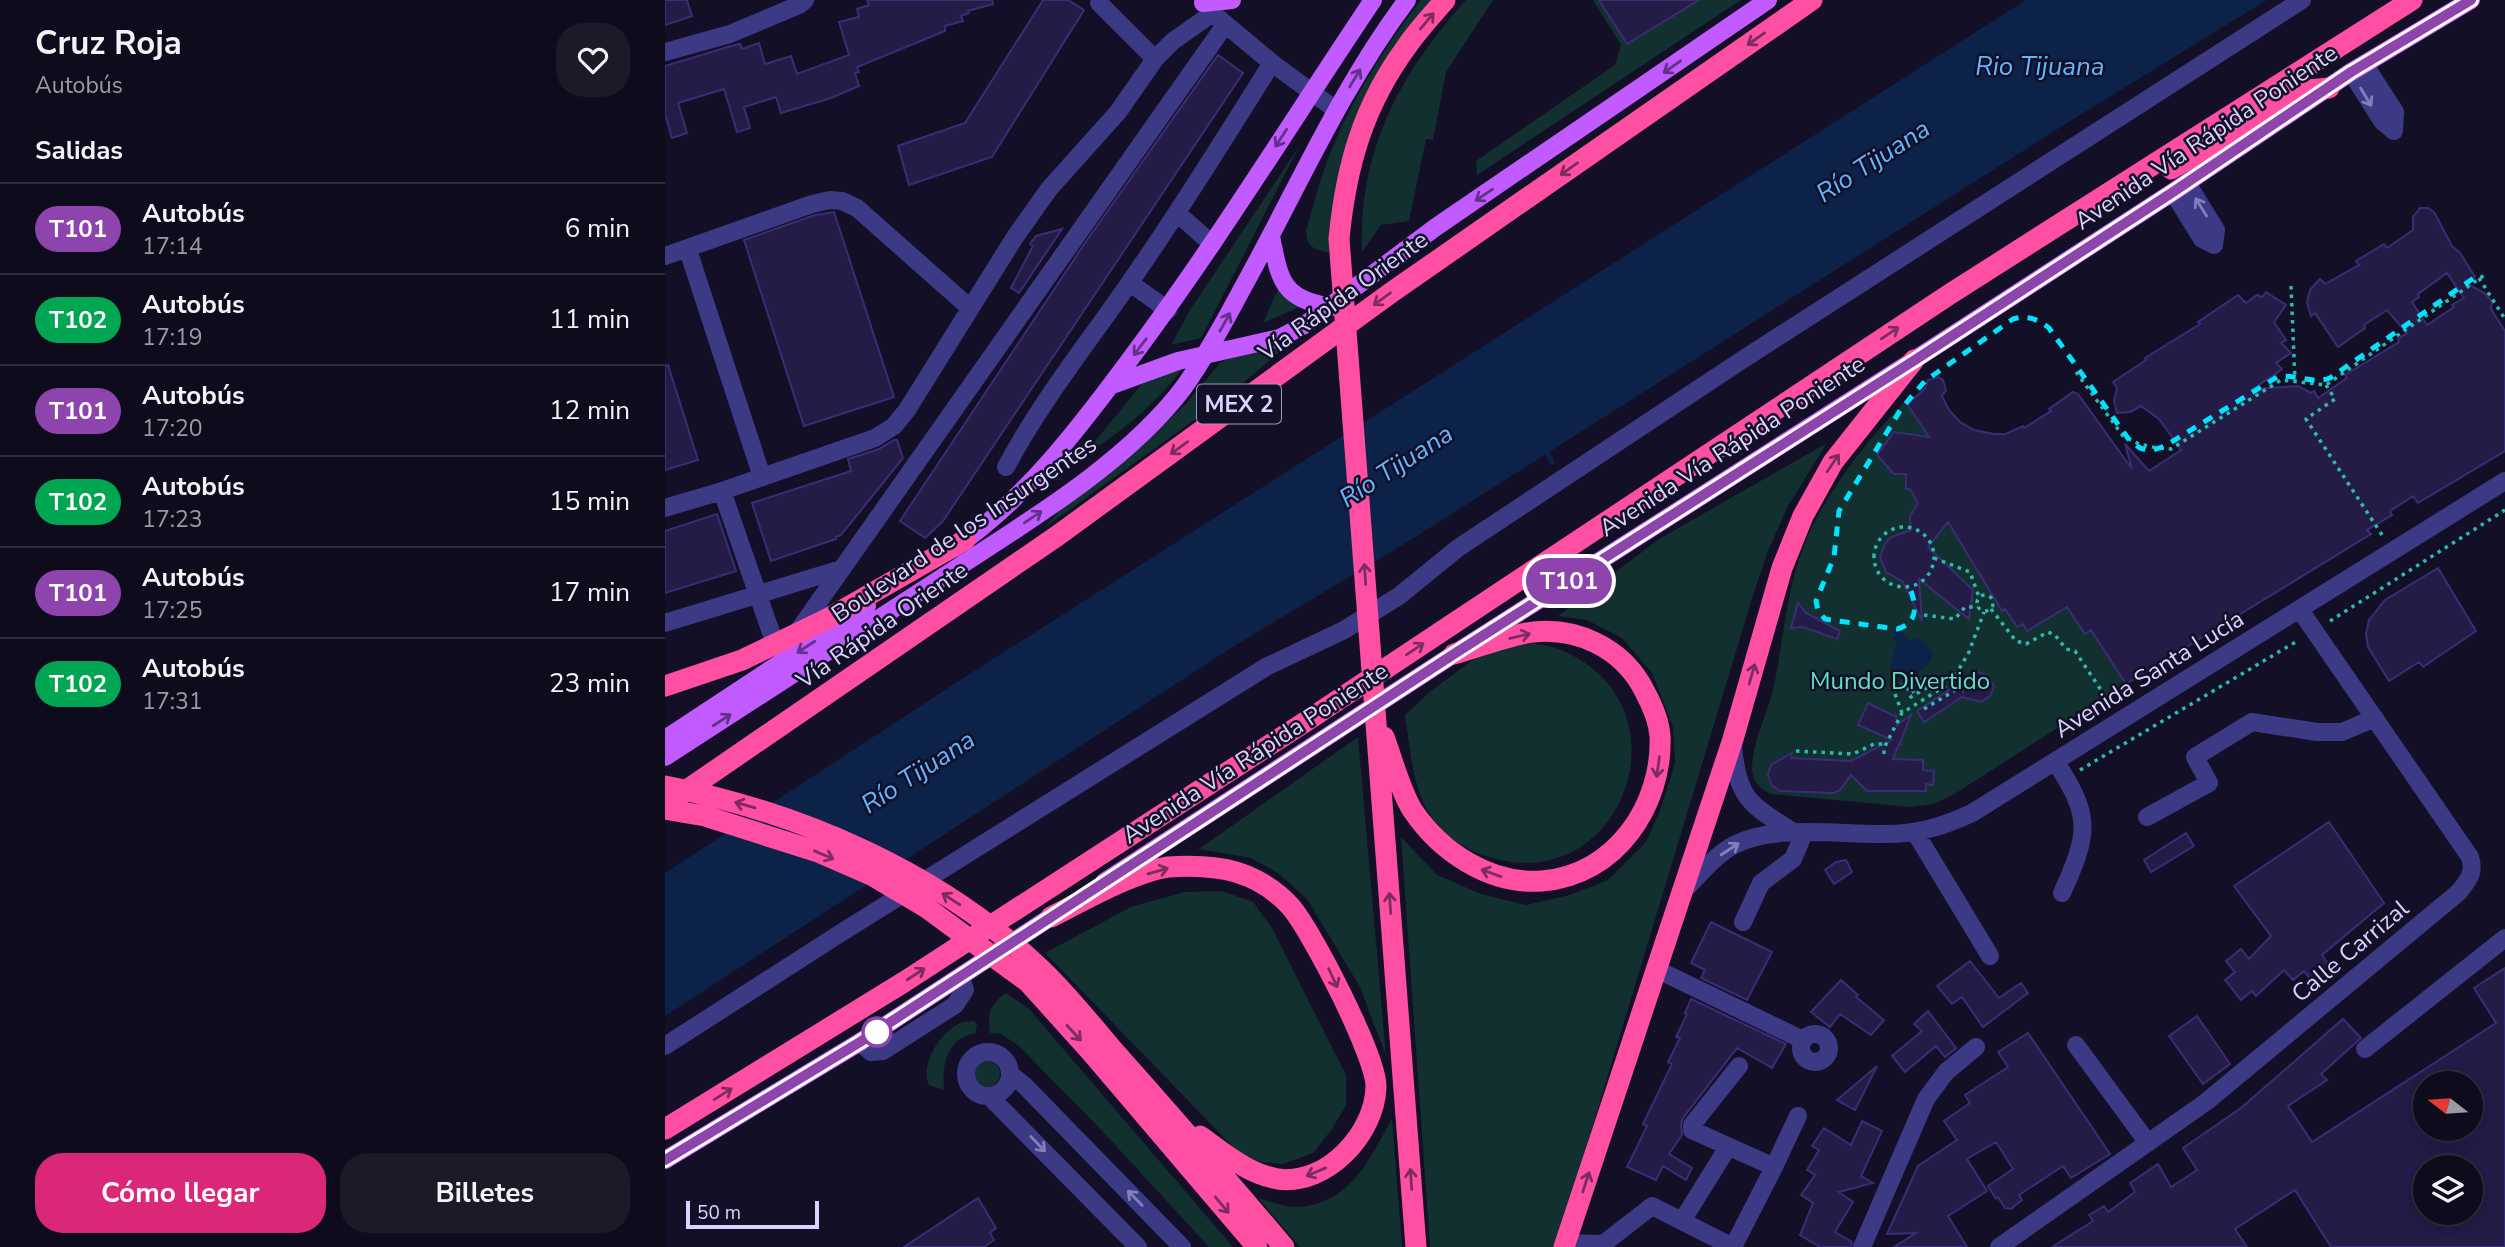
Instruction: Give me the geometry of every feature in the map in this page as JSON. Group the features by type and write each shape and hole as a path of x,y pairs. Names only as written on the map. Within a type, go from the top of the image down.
{"highway":[{"path":"1416,1247 1339,239 1343,195 1354,149 1366,116 1407,45 1445,0"},
{"name":"Avenida Vía Rápida Poniente","path":"665,1129 904,982 1279,739 1950,294 2412,0"},
{"name":"Vía Rápida Oriente","path":"665,807 1057,536 1392,292 1810,1"},
{"path":"2100,198 2118,198 2308,90 2329,88"},
{"path":"1565,1245 1733,740 1782,568 1803,516 1832,462 1915,360"},
{"path":"665,686 742,660 825,620 965,540"},
{"path":"1375,716 1411,808 1426,828 1451,851 1475,867 1499,877 1541,881 1573,874 1599,861 1616,848 1636,825 1650,801 1659,768 1660,734 1653,707 1641,683 1623,661 1607,648 1584,637 1565,634 1526,633 1454,654"},
{"path":"665,786 710,795 778,815 829,835 884,860 978,917 1173,1116 1284,1247"},
{"path":"665,807 705,816 818,852 873,876 1036,977 1100,1062 1254,1245"},
{"path":"1051,917 1131,879 1167,867 1216,868 1244,874 1269,888 1291,907 1320,951 1365,1046 1377,1084 1372,1113 1361,1134 1326,1168 1305,1176 1280,1179 1254,1172 1173,1116"}],"main road":[{"path":"1211,10 1232,0"},
{"name":"Boulevard de los Insurgentes","path":"665,738 965,540 1008,504 1056,453 1112,385 1168,310 1373,0"},
{"name":"Boulevard de los Insurgentes","path":"665,757 977,555 1084,481 1154,420 1181,390 1206,355 1336,110 1380,36 1407,0"},
{"path":"1112,385 1178,362 1280,338 1331,307 1436,227 1768,0"},
{"name":"Avenida Vía Rápida Poniente","path":"665,1160 860,1042 1454,654 2180,188 2358,68 2471,0"},
{"path":"1271,236 1280,276 1287,288 1297,298 1308,303 1331,307"}],"street":[{"path":"665,1046 1266,667 1344,630 1399,596 1458,548 1742,360 2302,0"},
{"path":"665,52 730,34 801,2"},
{"path":"1099,3 1155,59"},
{"path":"665,508 875,438 894,426 907,410 1015,237 1049,189 1118,112 1155,59 1211,10"},
{"path":"1211,10 1272,63 1336,110"},
{"path":"796,634 1211,10"},
{"path":"1006,467 1048,397 1177,213 1272,63"},
{"path":"665,256 811,204 830,200 842,201 875,221 970,308"},
{"path":"1177,213 1212,244"},
{"path":"688,250 762,477"},
{"path":"1130,283 1168,310"},
{"name":"Avenida Santa Lucía","path":"1681,894 1732,846 1751,838 1800,833 1915,832 1942,827 1972,813 2505,481"},
{"path":"722,491 775,644"},
{"path":"665,623 841,569"},
{"name":"Calle Carrizal","path":"1999,1247 2206,1102 2459,892 2468,880 2473,867 2470,857 2300,610"},
{"path":"2147,817 2209,783 2195,757 2252,722 2317,733 2342,732 2375,718"},
{"path":"1733,740 1735,771 1741,789 1758,808 1800,833 1793,859 1761,883 1744,922"},
{"path":"2055,761 2079,803 2084,820 2080,854 2062,893"},
{"path":"1915,832 1990,956"},
{"path":"2365,1049 2505,939"},
{"path":"1656,969 1803,1040"},
{"path":"2076,1045 2148,1143"},
{"path":"1863,1247 1930,1093 1946,1072 1976,1047"},
{"path":"990,1097 1004,1089 1010,1074 1009,1067 1000,1056 987,1052 973,1057 966,1069 967,1083 976,1094 990,1097 1138,1247"},
{"path":"1739,1066 1691,1128 1694,1132 1774,1167"},
{"path":"1010,1074 1024,1085 1182,1247"},
{"path":"1565,1245 1604,1244 1650,1206 1733,1247 1798,1116"},
{"path":"1682,1222 1728,1147"}],"path":[{"path":"2076,372 2123,436 2157,449 2171,449 2281,380 2326,385 2486,274"},
{"path":"2479,278 2505,319"},
{"path":"2291,286 2295,381"},
{"path":"2326,385 2335,399 2306,419 2393,552"},
{"path":"2066,778 2316,630 2505,510"},
{"path":"1905,527 1922,534 1928,540 1934,558 1932,567 1921,582 1904,587 1886,582 1875,566 1874,557 1876,548 1887,533 1905,527"},
{"path":"1934,558 1971,572 1979,597 1978,607"},
{"path":"1979,597 1990,597 1993,602 1991,609"},
{"path":"1924,615 1955,620 1965,607 1978,607 1984,611 1991,609"},
{"path":"1991,609 2016,641 2027,644 2048,632 2055,635 2066,649 2075,651 2121,720"},
{"path":"1884,754 1886,744 1902,713 1950,680 1969,652 1984,611"},
{"path":"1902,683 1906,690 1921,680 1924,684 1909,694 1911,697 1930,686 1934,693"},
{"path":"1924,709 1954,691 1950,680"},
{"path":"1895,694 1902,713"},
{"path":"1796,751 1853,754 1874,744 1886,744"}],"green space":[{"path":"1421,0 1431,0 1392,48 1367,95 1334,254 1315,249 1308,243 1306,231 1328,159 1369,76"},
{"path":"1466,0 1493,0 1446,72 1433,140 1426,139 1409,221 1381,225 1362,252 1368,180 1376,147 1388,116 1421,57"},
{"path":"1593,0 1599,0 1627,44 1699,0 1741,0 1477,175 1476,161 1615,65 1621,45"},
{"path":"1300,145 1201,338 1171,345 1190,310"},
{"path":"1280,285 1304,305 1263,323"},
{"path":"1295,339 1225,398 1044,528 1065,504 1146,441 1185,405 1220,363 1231,357"},
{"path":"1186,363 1165,390 1139,415 1083,456 1141,385 1159,372"},
{"name":"Mundo Divertido","path":"1905,401 1967,497 1955,534 2001,611 2049,580 2091,630 2126,684 1953,795 1933,804 1912,807 1770,794 1755,781 1752,773 1753,759 1774,686 1797,564 1813,525 1832,491 1866,445"},
{"path":"1827,443 1788,506 1754,592 1556,1247 1430,1247 1401,837 1437,875 1481,894 1526,905 1570,895 1608,880 1646,842 1660,811 1675,763 1673,727 1652,673 1622,638 1587,620 1558,616 1659,539"},
{"path":"1525,642 1561,650 1602,677 1625,712 1632,752 1624,792 1604,827 1572,852 1531,863 1483,855 1463,846 1444,832 1424,804 1417,784 1405,715 1432,690 1489,648"},
{"path":"1358,737 1386,1056 1360,987 1307,899 1278,873 1251,858 1199,849"},
{"path":"1222,891 1253,902 1272,928 1346,1075 1346,1105 1332,1129 1313,1153 1283,1164 1261,1162 1239,1153 1045,953 1131,907 1184,892"},
{"path":"1006,993 1029,1009 1233,1247 1209,1247 1019,1046 1001,1034 990,1033 991,1010"},
{"path":"974,1021 977,1025 975,1033 958,1041 948,1054 944,1090 929,1085 927,1068 938,1042 958,1024"},
{"path":"987,1061 996,1065 1000,1074 996,1083 987,1087 978,1083 974,1074 978,1065"},
{"path":"1392,1118 1402,1247 1300,1247 1258,1198 1296,1207 1331,1198 1344,1189 1366,1164"}],"water":[{"name":"Rio Tijuana","path":"2026,0 2267,0 2067,123 1409,541 1231,648 665,1016 665,873 968,675"},
{"path":"1895,629 1899,629 1909,641 1918,637 1933,653 1924,668 1914,675 1898,680 1890,667 1897,642 1892,636"}],"building":[{"path":"665,0 687,0 692,16 665,25"},
{"path":"867,0 992,0 993,4 968,11 969,13 961,16 963,21 945,26 945,31 857,67 859,72 855,73 859,86 831,98 781,113 776,97 744,107 750,128 737,132 724,89 678,103 687,133 672,138 665,114 665,66 731,46 740,44 742,49 759,43 765,64 791,56 797,74 849,55 839,22 859,17 857,9 869,5"},
{"path":"1043,0 1068,0 1084,10 992,157 909,185 898,146 965,123"},
{"path":"1599,0 1699,0 1627,44"},
{"path":"1218,55 1243,73 943,521 925,538 900,521 1087,240"},
{"path":"2420,208 2428,208 2434,212 2452,246 2460,253 2475,277 2466,283 2486,294 2492,302 2491,309 2505,331 2505,451 2418,503 2413,496 2390,511 2392,515 2367,530 2371,534 2126,684 2091,630 2085,634 2067,607 2027,631 2023,624 2017,627 2005,609 2002,611 1948,522 1928,547 1973,590 1969,619 1919,579 1922,621 1903,582 1886,572 1880,557 1886,542 1911,530 1910,516 1918,503 1910,489 1906,489 1906,474 1894,474 1877,455 1894,432 1929,437 1907,404 1925,389 1928,380 1938,377 1943,380 1946,390 1942,396 1949,410 1960,422 1974,430 1994,434 2006,434 2023,426 2024,428 2051,411 2049,409 2073,392 2078,394 2132,469 2125,444 2149,471 2181,450 2159,419 2141,406 2130,412 2117,413 2114,401 2117,388 2113,382 2238,295 2246,303 2257,295 2262,297 2266,292 2286,305 2274,322 2286,340 2281,343 2291,353 2276,363 2282,369 2253,389 2298,386 2311,393 2314,391 2318,398 2347,378 2345,375 2399,342 2398,339 2407,333 2387,310 2338,347 2315,313 2311,316 2307,302 2310,290 2320,279 2325,284 2359,265 2356,261 2384,244 2387,248 2413,230 2413,217","holes":["2447,273 2464,298 2427,325 2412,302 2419,297 2418,294"]},
{"path":"834,212 894,397 804,426 744,240 815,215"},
{"path":"1062,229 1019,293 1011,288 1036,236"},
{"path":"668,365 698,460 665,470 665,366"},
{"path":"897,440 903,458 841,535 771,561 752,503 851,471 848,459 879,449"},
{"path":"717,514 736,571 665,593 665,531"},
{"path":"2438,568 2476,631 2423,667 2419,662 2389,681 2368,647 2366,634 2369,620 2385,600"},
{"path":"1798,603 1806,613 1840,631 1837,639 1803,627 1791,628"},
{"path":"1977,672 1987,675 1994,686 1990,696 1981,702 1962,697 1924,722 1917,711 1958,684 1963,692 1964,679"},
{"path":"1868,703 1896,715 1897,725 1911,715 1900,743 1902,745 1899,744 1893,759 1923,760 1923,770 1934,771 1933,785 1926,784 1926,791 1867,791 1851,775 1840,790 1834,793 1781,791 1772,786 1768,775 1771,765 1792,753 1791,758 1851,761 1892,740 1858,725"},
{"path":"2329,822 2384,903 2322,955 2332,970 2313,982 2304,971 2293,980 2284,970 2256,996 2252,991 2241,1000 2225,980 2235,972 2226,961 2241,949 2249,959 2271,936 2234,886"},
{"path":"2186,833 2194,846 2151,872 2144,860"},
{"path":"1846,860 1852,872 1834,884 1825,870 1836,862"},
{"path":"1711,922 1772,952 1747,1000 1701,978 1705,970 1691,963"},
{"path":"1970,961 1999,998 2021,983 2028,993 1983,1027 1962,997 1952,1004 1937,986"},
{"path":"2505,968 2505,1247 2331,1247 2295,1190 2235,1229 2247,1247 2052,1247 2093,1221 2089,1215 2104,1206 2108,1212 2135,1192 2130,1183 2158,1164 2171,1187 2197,1170 2183,1148 2241,1108 2343,1019 2361,1038 2321,1074 2327,1080 2288,1106 2312,1142 2413,1077 2413,1141 2483,1141 2483,1071 2422,1071 2496,1023 2474,988"},
{"path":"1841,980 1858,995 1856,997 1884,1020 1871,1035 1840,1014 1830,1027 1811,1012"},
{"path":"1691,999 1786,1044 1772,1068 1737,1048 1683,1118 1682,1135 1669,1154 1692,1168 1686,1180 1663,1166 1656,1180 1627,1167 1647,1126 1643,1124 1672,1064 1668,1062 1680,1038 1676,1037"},
{"path":"1928,1011 1956,1048 1945,1057 1936,1046 1905,1072 1892,1056 1922,1031 1914,1024"},
{"path":"2197,1016 2230,1064 2203,1084 2169,1036"},
{"path":"2028,1033 2110,1154 2071,1178 2063,1166 2019,1195 2022,1200 2011,1209 2005,1208 1998,1197 1996,1199 1988,1186 2013,1169 1996,1142 1967,1159 1987,1191 1948,1216 1967,1247 1894,1247 1916,1233 1887,1234 1918,1166 1957,1140 1944,1121 1970,1103 1965,1095 2008,1067 1998,1052"},
{"path":"1877,1066 1855,1110 1837,1100"},
{"path":"1862,1121 1882,1131 1861,1176 1873,1183 1839,1192 1853,1202 1835,1232 1852,1242 1851,1247 1820,1247 1800,1235 1813,1203 1801,1195 1815,1175 1807,1170 1819,1150 1812,1146 1824,1128 1851,1145"},
{"path":"978,1198 996,1228 990,1233 994,1240 984,1247 904,1247"}],"waterway":[{"path":"1544,446 1552,462"}],"railway":[{"path":"1911,591 1914,614 1904,627 1897,629 1825,619 1818,611 1816,601 1834,557 1839,511 1901,409 1925,381 2013,319 2032,319 2049,328 2130,441 2150,451 2165,446 2277,377 2317,380 2330,378 2478,275"}],"bus line":[{"name":"T101","path":"665,1160 860,1042 1454,654 1915,360 2351,72 2471,0"}],"water label":[{"name":"Río Tijuana","path":"1873,161"},
{"name":"Río Tijuana","path":"1396,466"},
{"name":"Río Tijuana","path":"918,772"}]}
